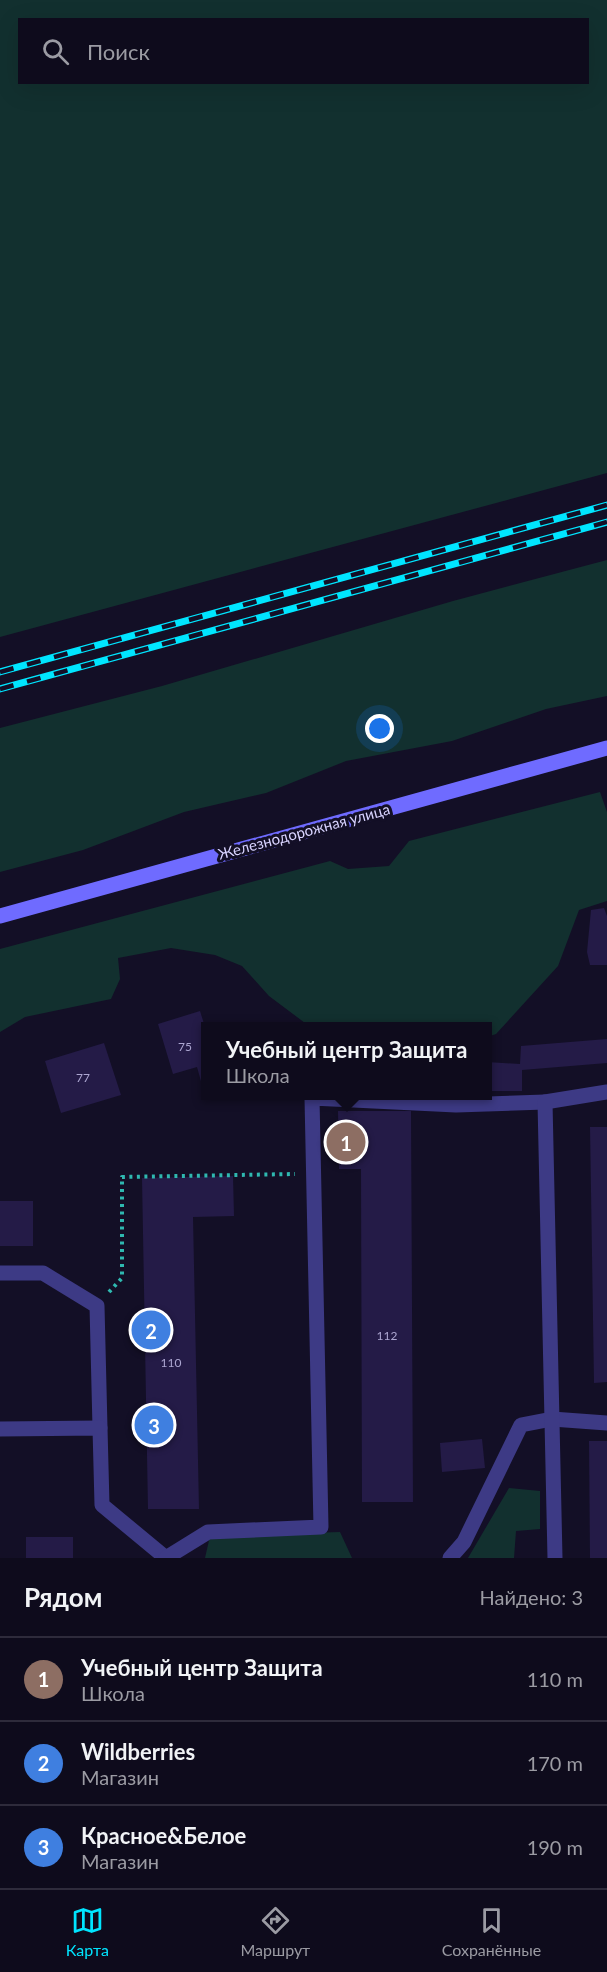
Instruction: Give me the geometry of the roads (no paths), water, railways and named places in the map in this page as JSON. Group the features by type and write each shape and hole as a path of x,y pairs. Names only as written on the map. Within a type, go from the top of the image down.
{"main road":[{"name":"Железнодорожная улица","path":"0,915 607,748"}],"lane":[{"path":"353,1100 456,1105 545,1102 607,1092"},
{"path":"0,1274 43,1273 97,1306 102,1505 166,1558 208,1532 321,1527 312,1100"},
{"path":"545,1102 555,1558"},
{"path":"450,1558 464,1542 521,1425 552,1419 607,1423"},
{"path":"0,1429 100,1428"}],"railway":[{"path":"0,672 607,505"},
{"path":"0,689 607,522"}],"place":[{"name":"Учебный центр Защита","path":"346,1142"},
{"name":"Wildberries","path":"151,1330"},
{"name":"Красное&Белое","path":"154,1425"}]}
